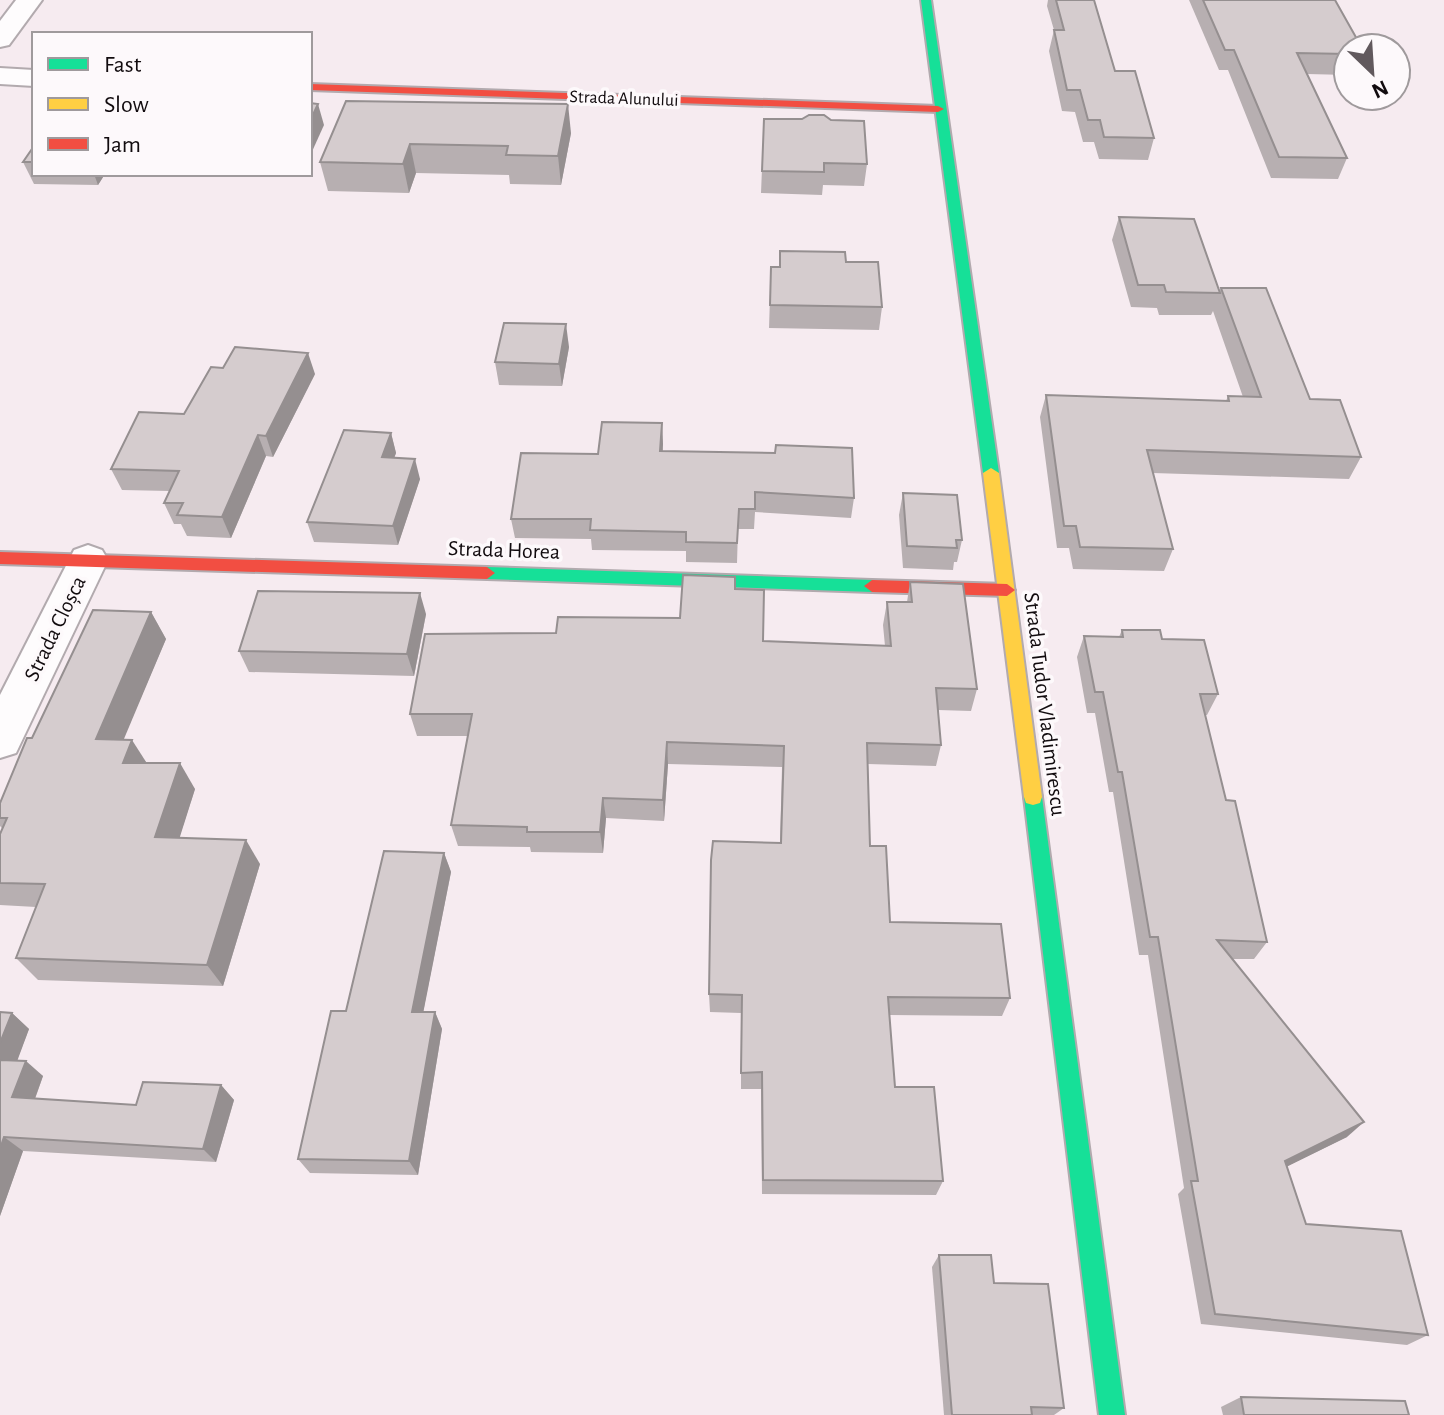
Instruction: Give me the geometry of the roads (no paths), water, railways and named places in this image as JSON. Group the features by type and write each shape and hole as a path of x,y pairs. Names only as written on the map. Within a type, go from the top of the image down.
{"street":[{"path":"0,39 29,0"},
{"name":"Strada Tudor Vladimirescu","path":"926,0 938,109 1007,590 1112,1415"},
{"path":"0,76 32,78"},
{"name":"Strada Alunului","path":"312,87 938,109"},
{"name":"Strada Horea","path":"0,558 1007,590"},
{"name":"Strada Cloșca","path":"0,740 88,560"}]}
